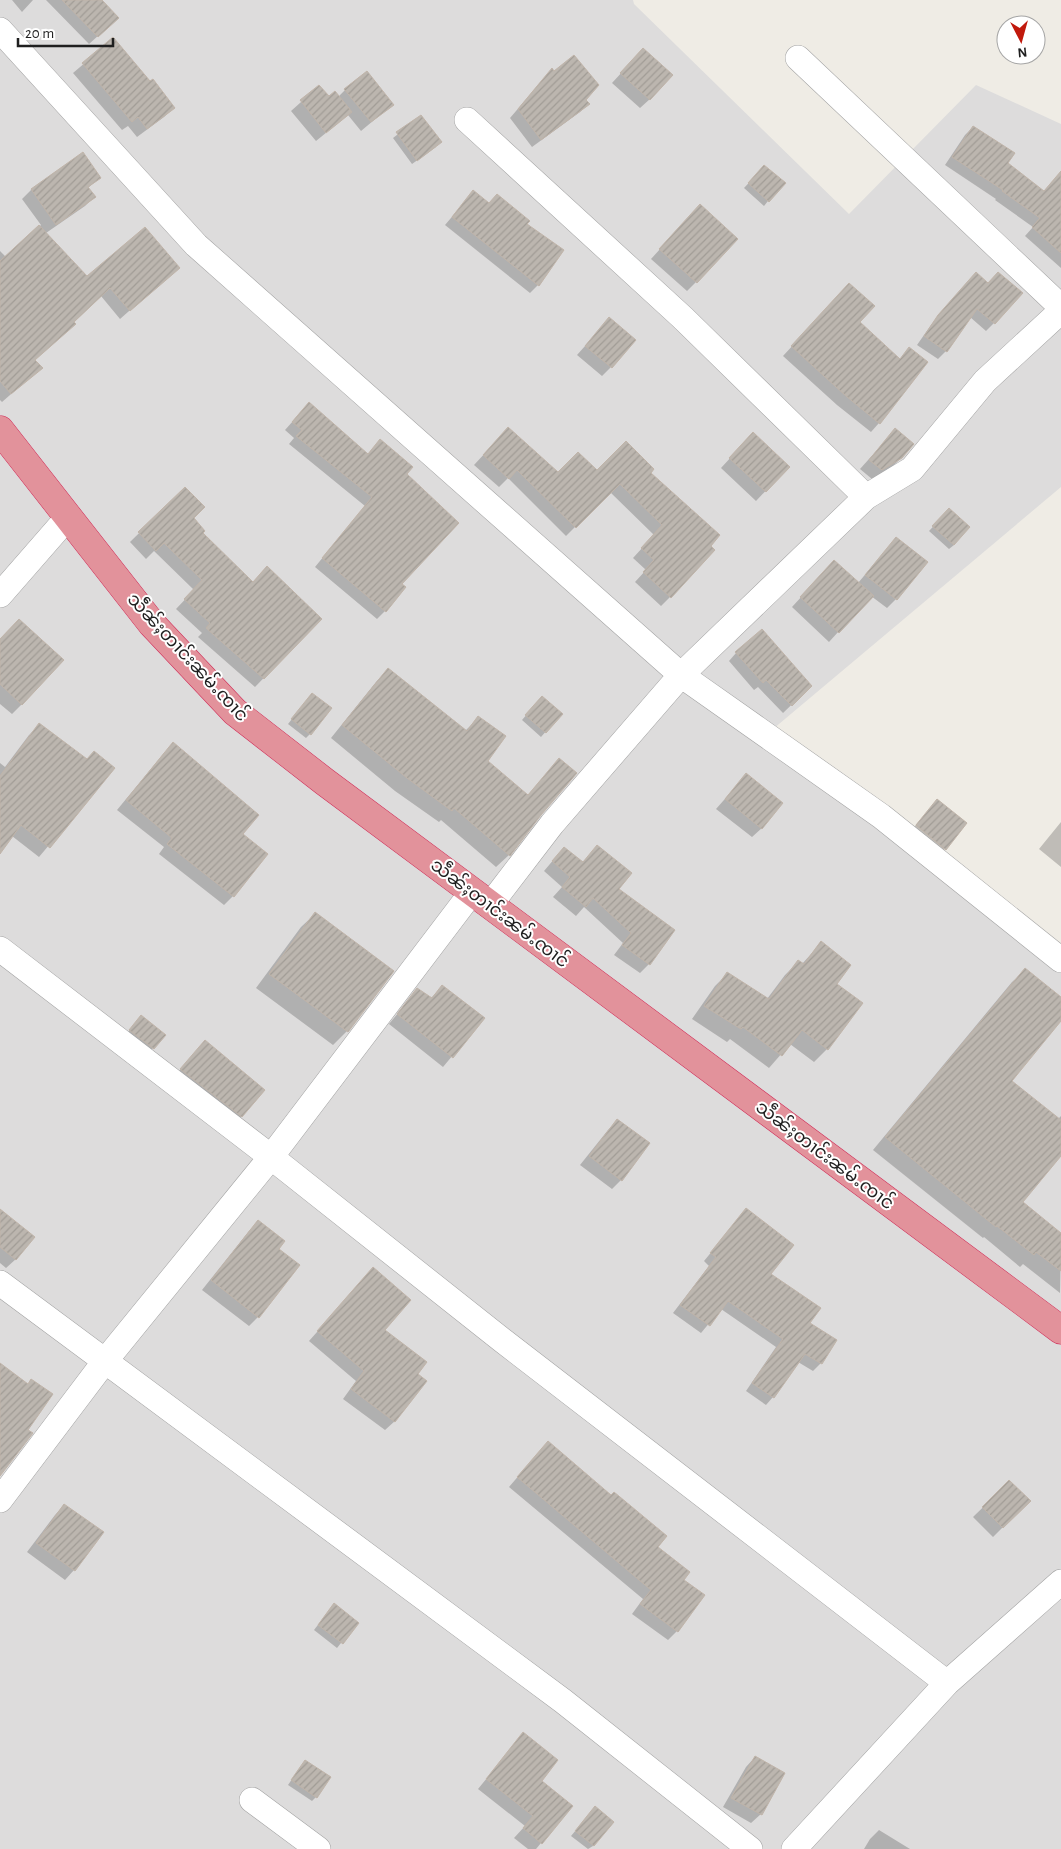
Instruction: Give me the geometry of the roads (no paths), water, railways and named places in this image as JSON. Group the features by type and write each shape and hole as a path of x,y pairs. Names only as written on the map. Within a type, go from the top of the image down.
{"highway":[{"name":"သဵၼ်ႈတၢင်းၼမ်ႉၸၢင်","path":"0,430 152,624 235,712 481,899 1061,1330"}],"street":[{"path":"0,30 196,245 681,675 881,816 1061,960"},
{"path":"0,1500 105,1361 481,899 552,824 681,675 866,497 912,469 985,381 1061,309 798,58"},
{"path":"467,120 684,318 866,497"},
{"path":"0,595 68,517"},
{"path":"0,949 271,1157 510,1346 947,1683"},
{"path":"0,1284 563,1701 750,1849"},
{"path":"794,1849 947,1683 1061,1582"},
{"path":"252,1800 318,1849"}]}
